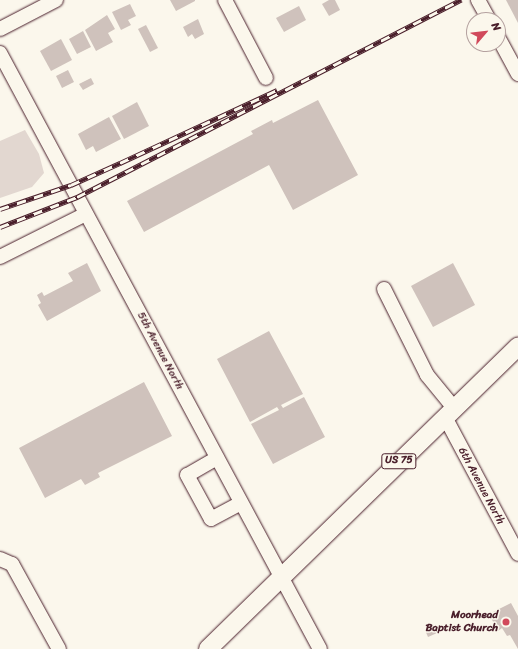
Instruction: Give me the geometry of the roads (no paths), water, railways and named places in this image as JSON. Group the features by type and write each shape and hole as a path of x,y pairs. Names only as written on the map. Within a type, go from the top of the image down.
{"main road":[{"name":"US 75","path":"208,649 518,346"}],"street":[{"path":"0,29 56,0"},
{"path":"225,0 266,78"},
{"path":"478,0 485,12"},
{"path":"506,52 518,74"},
{"name":"5th Avenue North","path":"0,53 320,649"},
{"path":"0,257 86,214"},
{"name":"6th Avenue North","path":"384,289 427,375 449,413 518,554"},
{"path":"217,458 188,475 211,519 242,503"},
{"path":"0,559 12,564 59,649"}],"railway":[{"path":"0,227 77,197 461,0"},
{"path":"0,209 71,185 277,90"}],"place":[{"name":"Moorhead Baptist Church","path":"506,622"}]}
